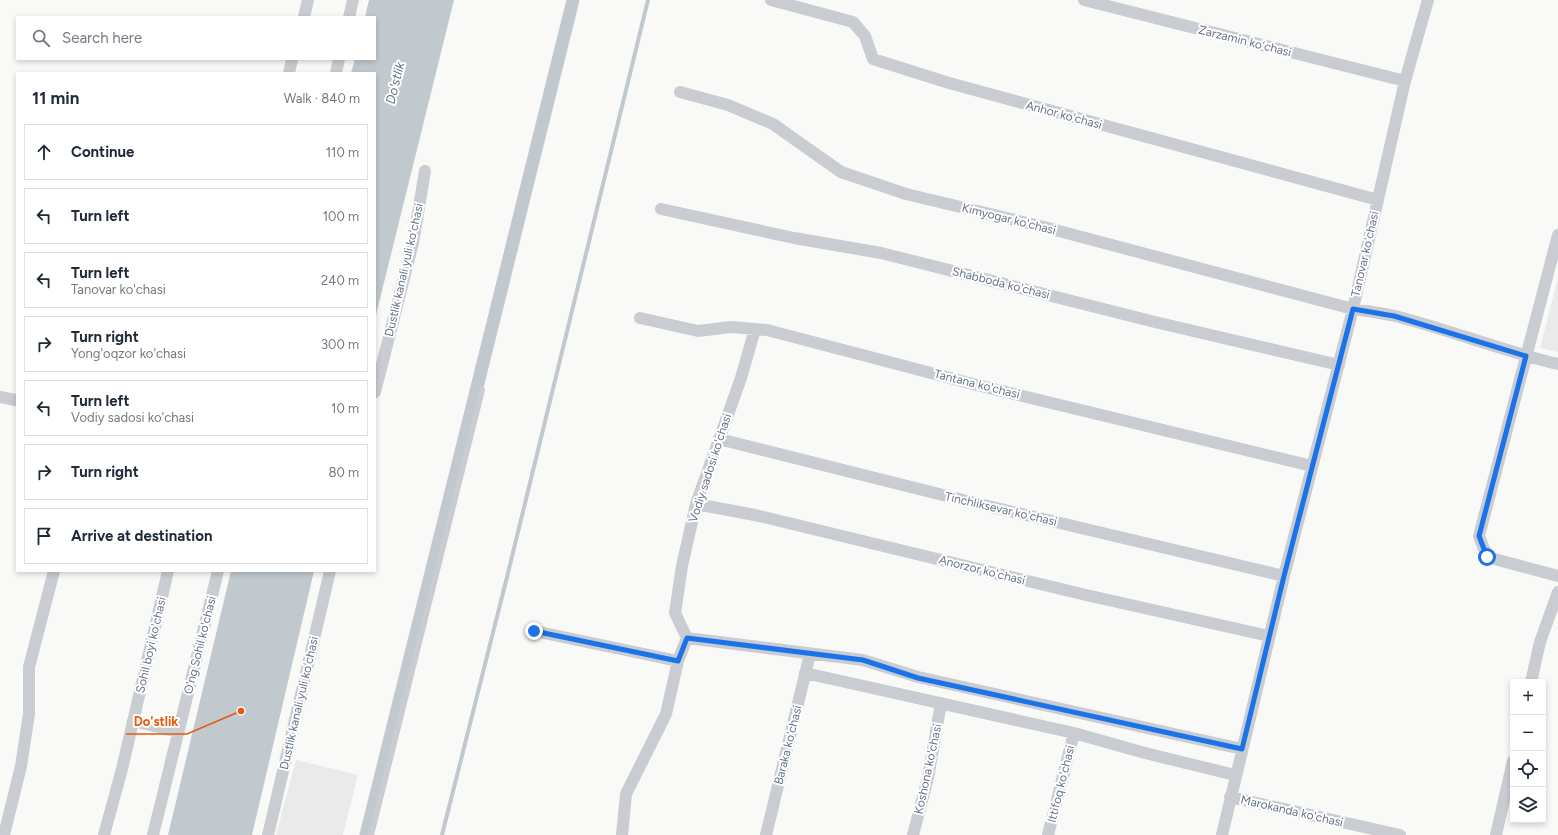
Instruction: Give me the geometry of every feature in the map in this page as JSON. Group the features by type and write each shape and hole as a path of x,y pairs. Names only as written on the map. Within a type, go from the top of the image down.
{"street":[{"path":"304,16 308,0"},
{"path":"349,16 353,0"},
{"name":"Anhor ko'chasi","path":"771,0 853,22 865,36 873,59 949,83 1378,200"},
{"name":"Zarzamin ko'chasi","path":"1084,0 1405,81"},
{"name":"Tanovar ko'chasi","path":"1222,835 1269,636 1353,309 1405,81 1428,0"},
{"path":"289,72 292,60"},
{"path":"336,72 339,60"},
{"name":"Kimyogar ko'chasi","path":"680,92 728,105 772,124 841,172 906,194 1044,227 1353,309 1394,316 1526,356 1558,364"},
{"name":"Dustlik kanali yuli ko'chasi","path":"376,388 413,243 425,171"},
{"name":"Shabboda ko'chasi","path":"661,209 794,238 881,253 1155,322 1338,365"},
{"path":"1558,235 1479,536 1487,557 1558,576"},
{"name":"Tantana ko'chasi","path":"640,318 698,331 731,327 767,330 973,384 1312,466"},
{"name":"Vodiy sadosi ko'chasi","path":"687,638 676,613 682,566 696,504 741,378 755,329"},
{"path":"0,397 15,400"},
{"name":"Tinchliksevar ko'chasi","path":"719,439 967,502 1284,576"},
{"name":"Anorzor ko'chasi","path":"696,504 755,515 1078,593 1269,636"},
{"path":"4,835 21,766 29,714 29,668 54,572"},
{"name":"Sohil boyi ko'chasi","path":"104,835 133,721 168,572"},
{"name":"O'ng Sohil ko'chasi","path":"153,835 218,572"},
{"name":"Dustlik kanali yuli ko'chasi","path":"268,835 330,572"},
{"path":"1532,679 1540,642 1558,592"},
{"path":"534,631 678,661"},
{"path":"622,835 626,794 666,714 678,661 687,638 863,660 918,678 1242,749"},
{"name":"Baraka ko'chasi","path":"766,835 810,654"},
{"path":"805,673 1074,733 1145,753 1235,775"},
{"name":"Koshona ko'chasi","path":"913,835 928,778 941,703"},
{"path":"133,721 179,732"},
{"name":"Ittifoq ko'chasi","path":"1048,835 1074,733"},
{"path":"1496,835 1510,774"},
{"name":"Marokanda ko'chasi","path":"1230,797 1400,835"}],"lane":[{"path":"371,835 482,390"}],"shaded area":[{"path":"1558,278 1558,352 1540,348"},
{"path":"296,760 358,775 343,835 276,835"}],"water":[{"path":"369,0 454,0 376,315 376,72 351,72 355,60 376,60 376,16 365,16"},
{"path":"231,572 314,572 252,835 168,835"}],"waterway":[{"path":"366,835 573,0"},
{"path":"442,835 507,577 648,0"}],"place":[{"name":"Do'stlik","path":"241,711"}],"route":[{"path":"534,631 678,661 687,638 863,660 918,678 1242,749 1284,576 1353,309 1394,316 1526,356 1479,536 1487,557"}]}
